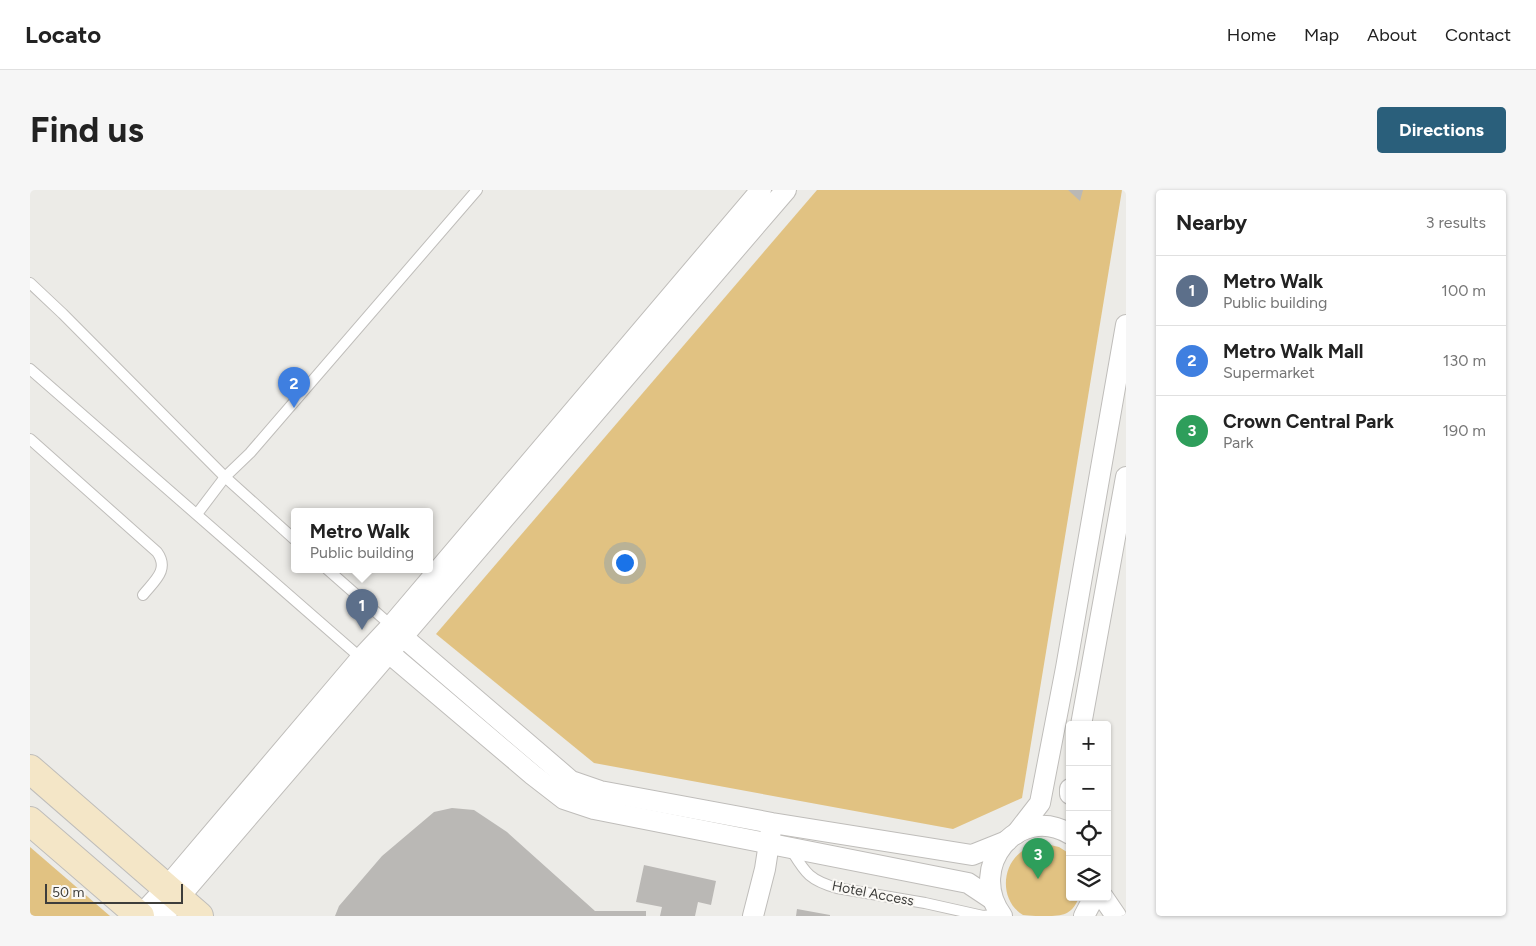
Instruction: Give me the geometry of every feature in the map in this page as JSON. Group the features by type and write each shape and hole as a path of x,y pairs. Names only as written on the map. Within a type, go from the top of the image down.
{"street":[{"path":"368,664 389,653 397,631 761,190"},
{"path":"30,821 140,916 177,905 368,664 783,191"},
{"path":"998,910 990,886 993,861 999,850 1040,803 1066,668 1126,325"},
{"path":"1082,721 1126,477"},
{"path":"397,631 571,781 600,791 772,823 972,856 1026,829 1046,827 1057,828 1066,832"},
{"path":"389,653 564,799 594,809 968,883 998,910"},
{"path":"30,769 177,905"},
{"path":"753,916 770,844 772,823"},
{"path":"1084,916 1092,901"},
{"path":"1105,901 1116,916"}],"lane":[{"path":"197,514 225,477 250,453 478,190"},
{"path":"30,283 225,477 291,537"},
{"path":"30,369 368,664"},
{"path":"30,439 149,545 162,559 163,566 159,574 143,595"},
{"path":"332,573 397,631"},
{"name":"Hotel Access","path":"790,848 808,875 822,883 837,888 933,904 983,916 998,910"}],"shaded area":[{"path":"817,190 1122,190 1022,798 953,829 594,763 436,634"},
{"path":"1046,844 1059,847 1066,851 1066,901 1077,901 1071,910 1064,914 1049,916 1023,915 1015,909 1010,901 1006,884 1010,866 1014,858 1021,852 1036,845"},
{"path":"30,847 110,916 30,916"}],"building":[{"path":"1068,190 1083,190 1080,201"},
{"path":"452,808 474,810 507,832 595,911 646,911 646,916 335,916 339,906 382,856 434,812"},
{"path":"644,865 716,881 711,905 698,902 695,916 660,916 662,907 636,902"},
{"path":"797,909 830,915 830,916 796,916"}],"place":[{"name":"Metro Walk Mall","path":"294,408"},
{"name":"Metro Walk","path":"362,630"},
{"name":"Crown Central Park","path":"1038,879"}]}
